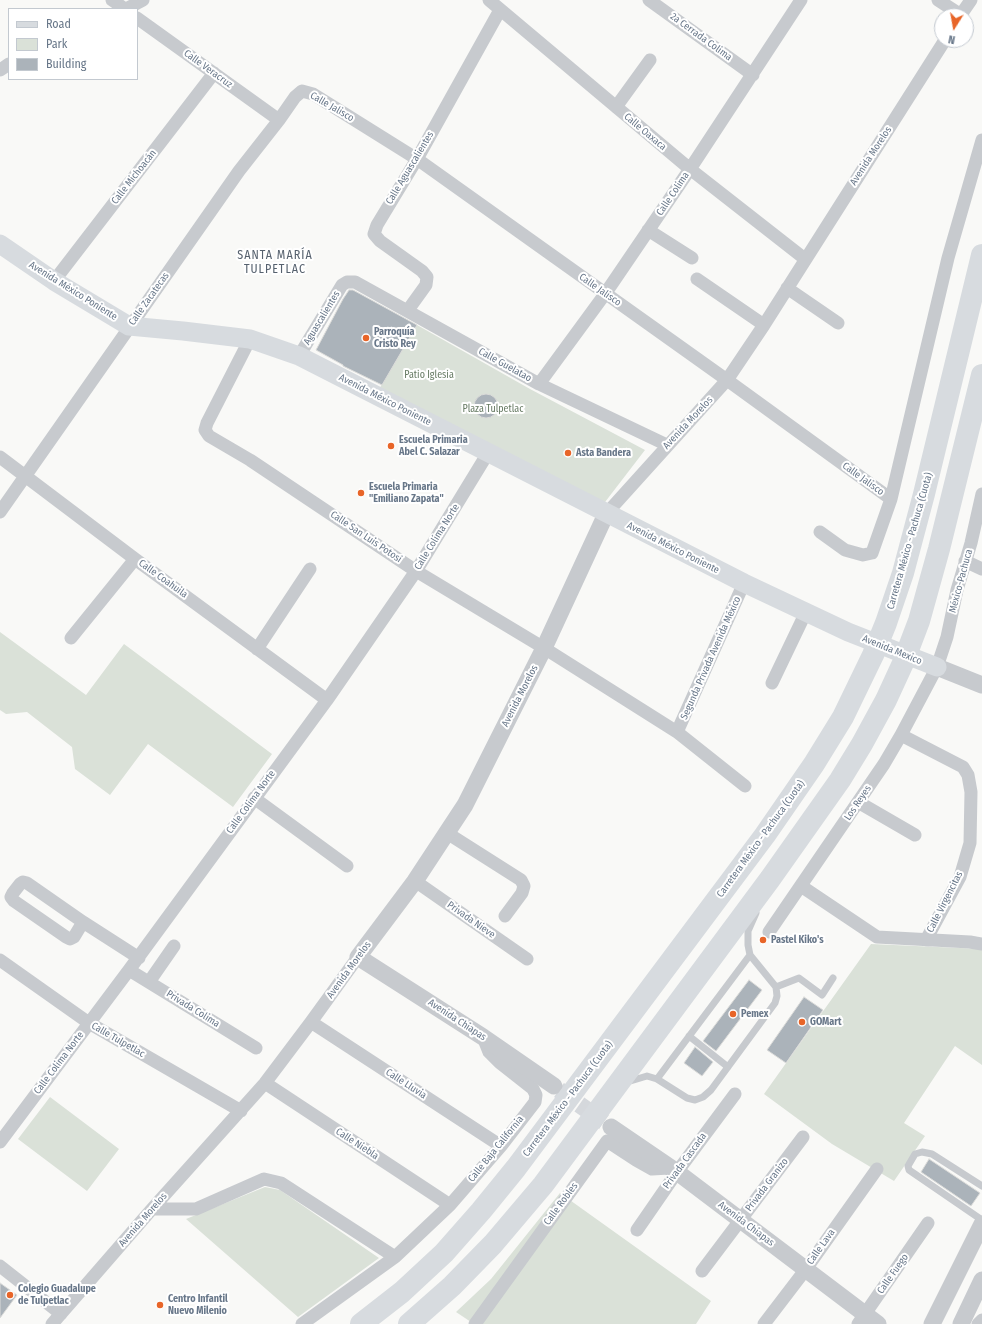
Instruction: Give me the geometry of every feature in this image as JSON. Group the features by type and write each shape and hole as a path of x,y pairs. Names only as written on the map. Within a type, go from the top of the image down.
{"highway":[{"name":"Carretera México - Pachuca (Cuota)","path":"361,1324 402,1292 444,1253 516,1168 765,835 814,764 843,717 873,656 886,624 903,573 982,256"},
{"path":"409,1324 452,1286 493,1244 543,1185 770,879 840,780 862,744 886,700 903,663 919,621 939,549 982,375"}],"main road":[{"name":"Avenida México Poniente","path":"0,244 54,281 129,326 183,330 250,339 299,356 606,514 744,583 848,632"},
{"name":"Avenida Mexico","path":"848,632 937,667"}],"street":[{"path":"118,6 143,0"},
{"name":"2a Cerrada Colima","path":"649,0 753,75"},
{"name":"Calle Colima","path":"539,384 605,294 753,75 801,0"},
{"path":"938,0 950,8"},
{"name":"Calle Oaxaca","path":"494,3 690,169 805,258"},
{"name":"Calle Aguascalientes","path":"408,310 426,284 427,277 422,271 380,242 374,234 377,225 417,159 494,3"},
{"name":"Calle Veracruz","path":"138,19 279,120"},
{"name":"Avenida Morelos","path":"52,1324 152,1209 241,1111 264,1083 415,881 464,805 544,648 606,514 727,380 940,48"},
{"path":"616,107 650,60"},
{"name":"Calle Michoacán","path":"54,281 214,73"},
{"name":"Calle Jalisco","path":"302,91 313,94 417,159 891,499"},
{"name":"Calle Zacatecas","path":"0,512 239,171 295,97 302,91"},
{"path":"820,532 845,550 863,555 872,553 891,499 948,258 982,140"},
{"path":"648,230 692,258"},
{"path":"697,279 764,324"},
{"name":"Calle Guelatao","path":"347,282 355,282 408,310 539,384 667,445"},
{"name":"Aguascalientes","path":"299,356 342,285 347,282"},
{"path":"787,288 838,323"},
{"name":"Calle San Luis Potosí","path":"250,339 204,430 209,436 250,460 416,571 544,648 677,732 745,786"},
{"name":"Calle Colima Norte","path":"0,1142 139,958 254,798 327,700 416,571 488,453"},
{"name":"Calle Coahuila","path":"0,457 135,559 327,700"},
{"name":"México-Pachuca","path":"937,667 947,637 982,494"},
{"path":"71,638 135,559"},
{"path":"965,561 982,569"},
{"path":"257,649 310,569"},
{"name":"Segunda Privada Avenida México","path":"677,732 744,583"},
{"path":"772,683 806,612"},
{"path":"937,667 982,685"},
{"name":"Los Reyes","path":"769,932 884,764 937,667"},
{"name":"Calle Virgencitas","path":"901,735 963,767 968,774 971,792 970,843 960,877 926,940"},
{"path":"254,798 348,866"},
{"path":"858,802 915,835"},
{"path":"447,833 520,880 524,886 522,892 505,916"},
{"name":"Privada Nieve","path":"415,881 527,959"},
{"path":"83,922 74,937 70,939 11,897 20,884 23,882 27,883 83,922 139,958"},
{"path":"801,886 877,937 982,944"},
{"path":"149,982 174,946"},
{"name":"Avenida Chiapas","path":"358,957 484,1037 554,1086"},
{"name":"Calle Tulpetlac","path":"0,960 89,1023 241,1111"},
{"name":"Privada Colima","path":"129,970 256,1048"},
{"name":"Calle Lluvia","path":"311,1022 501,1146"},
{"name":"Calle Baja California","path":"302,1324 395,1257 450,1205 501,1146 535,1102 536,1095 533,1089 500,1063 489,1052 484,1037"},
{"name":"Calle Niebla","path":"264,1083 450,1205"},
{"name":"Privada Cascada","path":"637,1230 673,1170 735,1094"},
{"name":"Avenida Chiapas","path":"611,1127 673,1170 806,1269 867,1321"},
{"name":"Privada Granizo","path":"702,1271 803,1137"},
{"name":"Calle Robles","path":"475,1324 607,1140 652,1169 673,1170"},
{"name":"Calle Lava","path":"764,1324 806,1269 877,1169"},
{"path":"152,1209 196,1210 264,1180 281,1183 395,1257"},
{"name":"Calle Fuego","path":"867,1321 928,1223"},
{"path":"932,1324 982,1224"},
{"path":"0,1266 61,1314"},
{"path":"961,1324 982,1280"},
{"path":"978,1324 982,1320"}],"lane":[{"path":"616,1086 647,1076 657,1079 687,1098 695,1100 703,1097 711,1090 775,1003 777,996 776,987 750,955 748,945 748,932 770,879"},
{"path":"657,1079 750,955"},
{"path":"776,987 799,978 822,995 833,978"},
{"path":"689,1036 728,1067"},
{"path":"982,1186 932,1154 922,1152 915,1154 908,1166 909,1170 982,1220"}],"green space":[{"name":"Plaza Tulpetlac","path":"417,325 530,389 645,450 602,506 378,391"},
{"path":"0,632 86,695 124,644 272,754 233,807 148,744 110,795 75,769 72,747 27,712 6,714 0,710"},
{"path":"871,944 982,949 982,1065 955,1046 904,1123 925,1136 894,1181 832,1144 764,1094"},
{"path":"50,1097 119,1149 87,1191 18,1139"},
{"path":"265,1187 280,1190 379,1258 298,1317 186,1219"},
{"path":"560,1193 711,1301 696,1324 474,1324 456,1312 491,1279"}],"building":[{"name":"Parroquía Cristo Rey","path":"349,290 353,290 417,325 382,385 343,366 316,350"},
{"path":"486,394 491,395 497,401 497,411 491,417 486,418 481,417 475,411 474,406 475,401 481,395"},
{"name":"Pemex","path":"749,980 762,990 716,1051 703,1041"},
{"path":"804,997 823,1010 786,1063 767,1050"},
{"path":"695,1047 713,1062 702,1076 684,1063"},
{"path":"929,1159 980,1193 971,1206 921,1172"},
{"path":"0,1283 17,1295 0,1318"}],"tunnel":[{"path":"559,1090 604,1122"}],"place":[{"name":"Parroquía Cristo Rey","path":"366,338"},
{"name":"Escuela Primaria Abel C. Salazar","path":"391,446"},
{"name":"Asta Bandera","path":"568,453"},
{"name":"Escuela Primaria \"Emiliano Zapata\"","path":"361,493"},
{"name":"Pastel Kiko's","path":"763,940"},
{"name":"Pemex","path":"733,1014"},
{"name":"GOMart","path":"802,1022"},
{"name":"Colegio Guadalupe de Tulpetlac","path":"10,1295"},
{"name":"Centro Infantil Nuevo Milenio","path":"160,1305"}],"district":[{"name":"SANTA MARÍA TULPETLAC","path":"275,263"}],"park label":[{"name":"Patio Iglesia","path":"429,375"}]}
